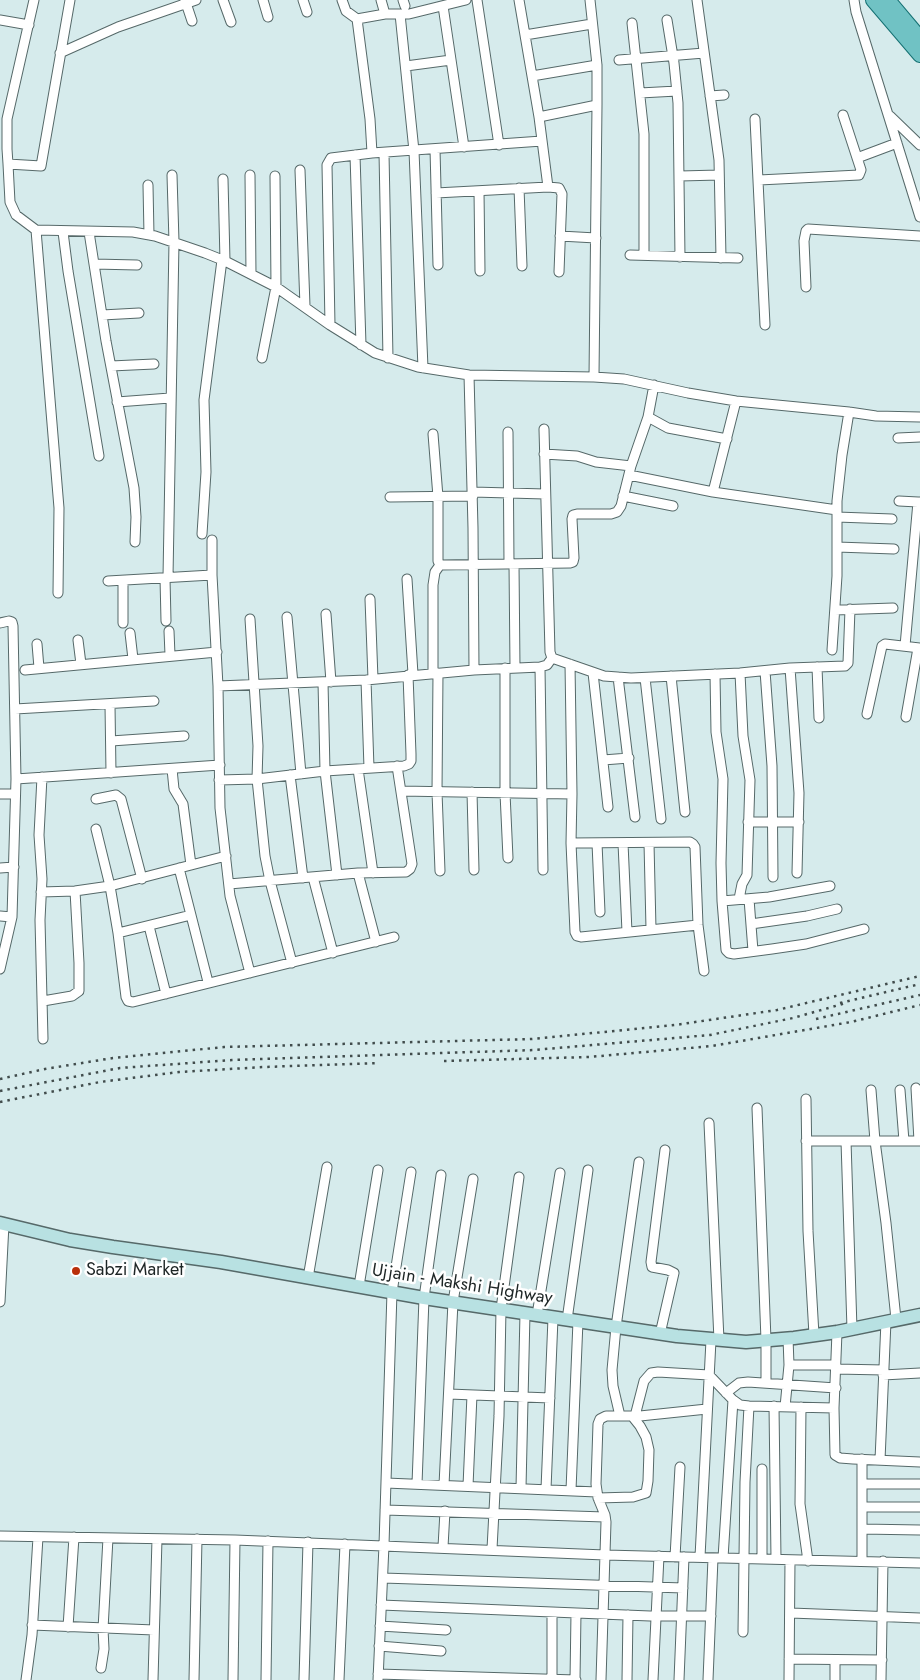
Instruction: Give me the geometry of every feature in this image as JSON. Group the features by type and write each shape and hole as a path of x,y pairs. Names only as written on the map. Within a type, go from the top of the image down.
{"main road":[{"path":"873,0 920,55"},
{"path":"888,0 920,38"},
{"name":"Ujjain - Makshi Highway","path":"2,1224 70,1240 220,1262 424,1298 660,1334 715,1340 746,1342 814,1335 920,1315"}],"street":[{"path":"34,0 30,24 3,119 10,202 16,215 36,230 63,232 111,231 149,235 174,242 224,261 276,287 330,325 375,353 422,368 469,375 624,379 736,402 876,416 920,417"},
{"path":"8,164 41,166 70,0"},
{"path":"60,53 118,27 196,0"},
{"path":"223,0 231,22"},
{"path":"263,0 268,17"},
{"path":"303,0 307,12"},
{"path":"342,0 346,11 357,19 385,14 409,14 439,4 466,0"},
{"path":"381,0 385,14"},
{"path":"477,0 500,145"},
{"path":"590,0 597,65 594,377"},
{"path":"696,0 719,175 721,258"},
{"path":"854,0 856,12 920,217"},
{"path":"522,1 525,35 539,116 548,187"},
{"path":"186,2 192,21"},
{"path":"439,4 451,60 464,147"},
{"path":"400,14 414,151 422,368"},
{"path":"357,19 372,154"},
{"path":"0,20 30,24"},
{"path":"667,20 677,91 680,257"},
{"path":"632,23 644,134 644,255"},
{"path":"525,35 592,24"},
{"path":"619,60 704,53"},
{"path":"406,66 451,60"},
{"path":"532,76 597,65"},
{"path":"640,94 677,91"},
{"path":"710,96 724,95"},
{"path":"539,116 597,105"},
{"path":"759,180 857,175 861,173 842,114"},
{"path":"888,114 920,145"},
{"path":"755,119 765,325"},
{"path":"330,325 327,165 331,158 542,141"},
{"path":"857,158 897,143"},
{"path":"435,149 438,266"},
{"path":"384,153 388,358"},
{"path":"355,155 361,345"},
{"path":"300,170 304,306"},
{"path":"166,621 174,242 172,175"},
{"path":"680,176 719,175"},
{"path":"250,176 251,274"},
{"path":"262,358 276,287 275,176"},
{"path":"202,534 206,472 204,400 224,261 223,179"},
{"path":"148,185 149,235"},
{"path":"519,188 522,266"},
{"path":"436,193 519,188 559,188 562,194 559,272"},
{"path":"479,191 480,272"},
{"path":"806,287 804,241 808,229 920,236"},
{"path":"36,230 59,508 58,593"},
{"path":"63,232 99,456"},
{"path":"89,232 110,366 134,488 135,542"},
{"path":"560,236 596,238"},
{"path":"630,255 738,258"},
{"path":"94,264 138,265"},
{"path":"102,316 138,313"},
{"path":"110,366 154,364"},
{"path":"469,375 473,494 474,670"},
{"path":"440,565 573,562 573,515 611,514 617,512 645,425 654,385"},
{"path":"117,402 170,398"},
{"path":"714,492 736,402"},
{"path":"832,650 835,610 837,514 842,452 849,412"},
{"path":"645,425 668,428 726,442"},
{"path":"544,429 550,652 552,658"},
{"path":"508,432 508,493 515,668"},
{"path":"433,434 438,496 438,561 440,565"},
{"path":"898,438 920,437"},
{"path":"544,454 577,456 714,492 837,514 892,519"},
{"path":"390,497 508,493 545,494"},
{"path":"623,496 673,506"},
{"path":"899,501 919,502 918,528 905,646"},
{"path":"212,540 218,686 219,780 233,909 250,973"},
{"path":"837,547 894,549"},
{"path":"440,565 435,572 433,585 440,872"},
{"path":"108,581 212,575"},
{"path":"219,780 258,779 325,771 404,766 411,761 407,578"},
{"path":"123,580 123,624"},
{"path":"369,768 370,599"},
{"path":"835,610 893,608"},
{"path":"552,658 593,672 618,677 645,678 847,665 850,609"},
{"path":"326,614 325,771 337,875"},
{"path":"287,617 301,774"},
{"path":"250,619 255,684 258,779 265,856 292,963"},
{"path":"0,623 9,621 12,622 13,626 16,779 12,917 1,965"},
{"path":"169,631 170,656"},
{"path":"130,633 134,659"},
{"path":"78,640 81,664"},
{"path":"37,644 40,668"},
{"path":"867,714 882,646 885,644 919,648 906,716"},
{"path":"25,670 216,652"},
{"path":"218,686 327,682 474,670 540,667 547,665 552,658"},
{"path":"570,664 571,843 575,932 577,936 581,937 698,926"},
{"path":"540,667 543,870"},
{"path":"817,667 819,718"},
{"path":"505,668 505,793 508,858"},
{"path":"790,668 798,768 799,822 797,873"},
{"path":"765,671 772,766 773,877"},
{"path":"593,672 608,807"},
{"path":"740,673 743,736 750,780 747,875 742,884 740,899"},
{"path":"715,674 716,732 723,779 721,863 726,950 734,954 806,944 864,929"},
{"path":"671,676 685,812"},
{"path":"618,677 635,817"},
{"path":"645,678 661,819"},
{"path":"15,710 154,701"},
{"path":"110,705 111,773"},
{"path":"111,741 184,736"},
{"path":"603,760 629,758"},
{"path":"16,779 220,765"},
{"path":"229,884 358,873 406,872 410,870 412,864 397,766"},
{"path":"172,769 174,789 183,804 191,865"},
{"path":"358,769 373,873"},
{"path":"290,775 303,878"},
{"path":"42,777 39,820 43,1039"},
{"path":"401,791 572,794"},
{"path":"472,792 474,870"},
{"path":"0,794 15,794"},
{"path":"96,799 116,795 122,799 142,879"},
{"path":"748,822 799,822"},
{"path":"96,829 110,886 128,1001 133,1002 394,937"},
{"path":"571,843 690,842 695,847 698,926 704,970"},
{"path":"597,843 600,912"},
{"path":"623,843 627,932"},
{"path":"649,843 651,929"},
{"path":"41,892 75,891 110,886 226,856"},
{"path":"0,868 14,867"},
{"path":"179,868 208,982"},
{"path":"358,873 376,942"},
{"path":"313,878 333,953"},
{"path":"722,901 777,896 830,886"},
{"path":"43,1001 72,996 79,991 75,891"},
{"path":"750,899 753,952"},
{"path":"751,924 800,918 837,909"},
{"path":"118,933 191,915"},
{"path":"0,916 12,917"},
{"path":"149,926 166,994"},
{"path":"806,1141 919,1141 916,1088"},
{"path":"871,1090 875,1141 886,1223 891,1320 883,1373 880,1460"},
{"path":"900,1090 904,1141"},
{"path":"806,1099 808,1231 814,1335"},
{"path":"757,1108 766,1383"},
{"path":"700,1557 709,1376 715,1340 709,1123"},
{"path":"846,1141 852,1329"},
{"path":"660,1334 674,1273 652,1267 650,1262 665,1150"},
{"path":"620,1416 613,1386 612,1370 616,1327 639,1162"},
{"path":"308,1278 327,1167"},
{"path":"359,1286 378,1170"},
{"path":"571,1490 573,1320 588,1170"},
{"path":"411,1172 392,1292 386,1510 378,1677 576,1680 576,1613"},
{"path":"521,1488 523,1398 531,1314 560,1173"},
{"path":"417,1484 424,1298 441,1175"},
{"path":"492,1549 499,1396 500,1309 519,1177"},
{"path":"444,1485 454,1302 473,1179"},
{"path":"0,1302 2,1224"},
{"path":"546,1489 554,1318"},
{"path":"837,1332 834,1408 835,1455 840,1458 862,1460 920,1462"},
{"path":"786,1407 789,1365 788,1338"},
{"path":"789,1365 836,1367 883,1373 920,1373"},
{"path":"386,1483 571,1490 597,1495 633,1497 646,1493 649,1450 646,1437 633,1416 644,1380 651,1373 709,1376 726,1394 740,1405 834,1408"},
{"path":"726,1394 739,1383 836,1388"},
{"path":"449,1394 550,1398"},
{"path":"468,1486 472,1396"},
{"path":"723,1558 733,1400"},
{"path":"743,1632 748,1406"},
{"path":"774,1406 776,1560"},
{"path":"801,1407 800,1504 808,1561"},
{"path":"601,1680 605,1517 597,1495 598,1424 600,1418 707,1409"},
{"path":"862,1460 862,1561"},
{"path":"680,1466 680,1557 684,1588 680,1680"},
{"path":"762,1469 762,1559"},
{"path":"863,1484 920,1484"},
{"path":"862,1507 920,1508"},
{"path":"386,1510 605,1517"},
{"path":"443,1547 445,1511"},
{"path":"862,1529 920,1530"},
{"path":"0,1536 308,1542 605,1555 920,1562"},
{"path":"26,1680 38,1537"},
{"path":"68,1627 74,1537"},
{"path":"101,1668 104,1649 103,1629 108,1538"},
{"path":"153,1680 157,1539"},
{"path":"194,1680 197,1539"},
{"path":"233,1680 236,1540"},
{"path":"266,1680 268,1541"},
{"path":"304,1680 308,1542"},
{"path":"338,1680 344,1544"},
{"path":"653,1680 659,1556"},
{"path":"708,1680 714,1558"},
{"path":"789,1680 790,1560"},
{"path":"881,1680 883,1561"},
{"path":"382,1578 684,1588"},
{"path":"381,1605 657,1616 711,1616"},
{"path":"552,1612 552,1679"},
{"path":"791,1613 920,1618"},
{"path":"627,1680 628,1615"},
{"path":"32,1625 154,1630"},
{"path":"380,1626 446,1630"},
{"path":"379,1646 441,1651"},
{"path":"789,1658 882,1660"},
{"path":"835,1660 835,1680"}],"railway":[{"path":"0,1079 45,1069 113,1058 224,1047 532,1039 675,1025 777,1010 920,976"},
{"path":"840,1003 920,984"},
{"path":"816,1019 920,995"},
{"path":"0,1091 120,1068 232,1060 534,1050 710,1035 793,1018 846,1003"},
{"path":"444,1061 589,1057 712,1046 851,1022 920,1005"},
{"path":"0,1102 100,1082 179,1072 379,1063"}],"place":[{"name":"Sabzi Market","path":"76,1271"}]}
